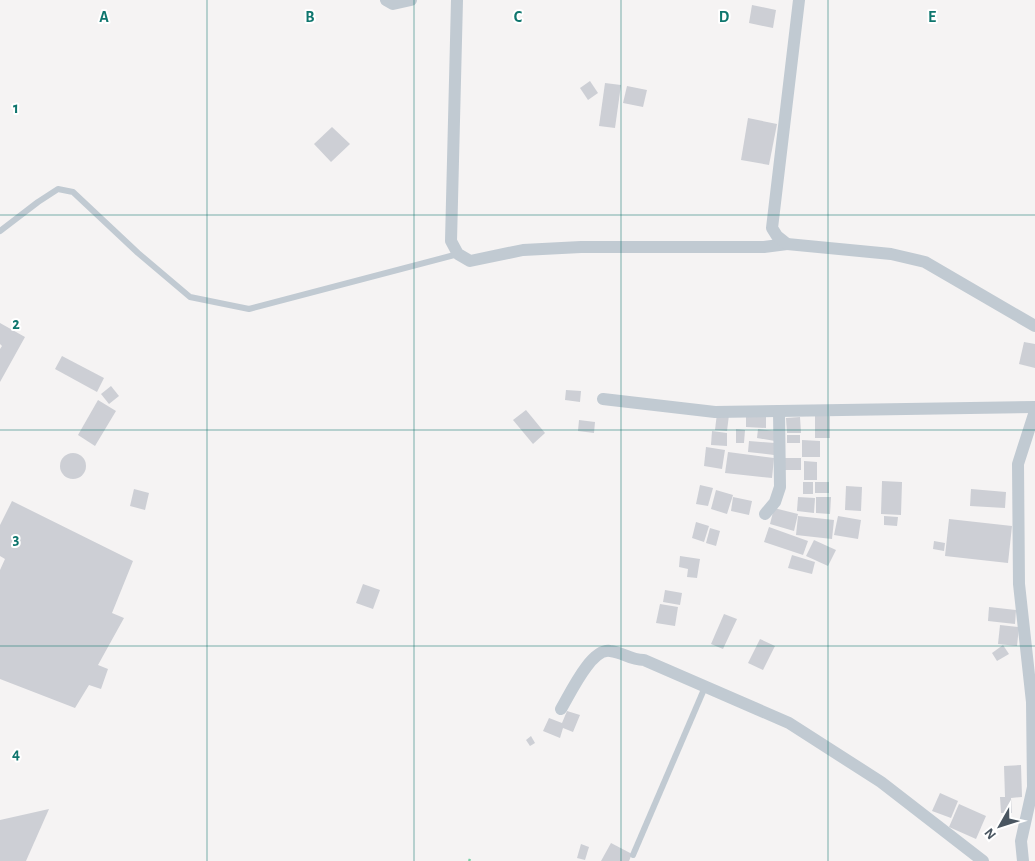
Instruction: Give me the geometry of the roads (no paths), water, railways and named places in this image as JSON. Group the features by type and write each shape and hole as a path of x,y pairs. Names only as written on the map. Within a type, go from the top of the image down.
{"street":[{"path":"386,0 393,4 411,0"},
{"path":"457,0 451,241 458,254 470,261 523,250 581,247 764,247 787,244 891,254 925,262 1035,326"},
{"path":"787,244 777,236 772,228 799,0"},
{"path":"603,399 715,412 1035,409 1018,464 1019,584 1032,702 1034,787 1033,806 1021,841 1017,861"},
{"path":"765,514 775,502 780,487 779,411"},
{"path":"561,709 592,658 602,650 611,650 634,660 644,660 789,723 881,782 983,861"},
{"path":"1021,841 1023,861"}],"lane":[{"path":"0,231 58,189 72,192 138,253 190,297 249,309 458,254"},
{"path":"633,856 705,687"}]}
